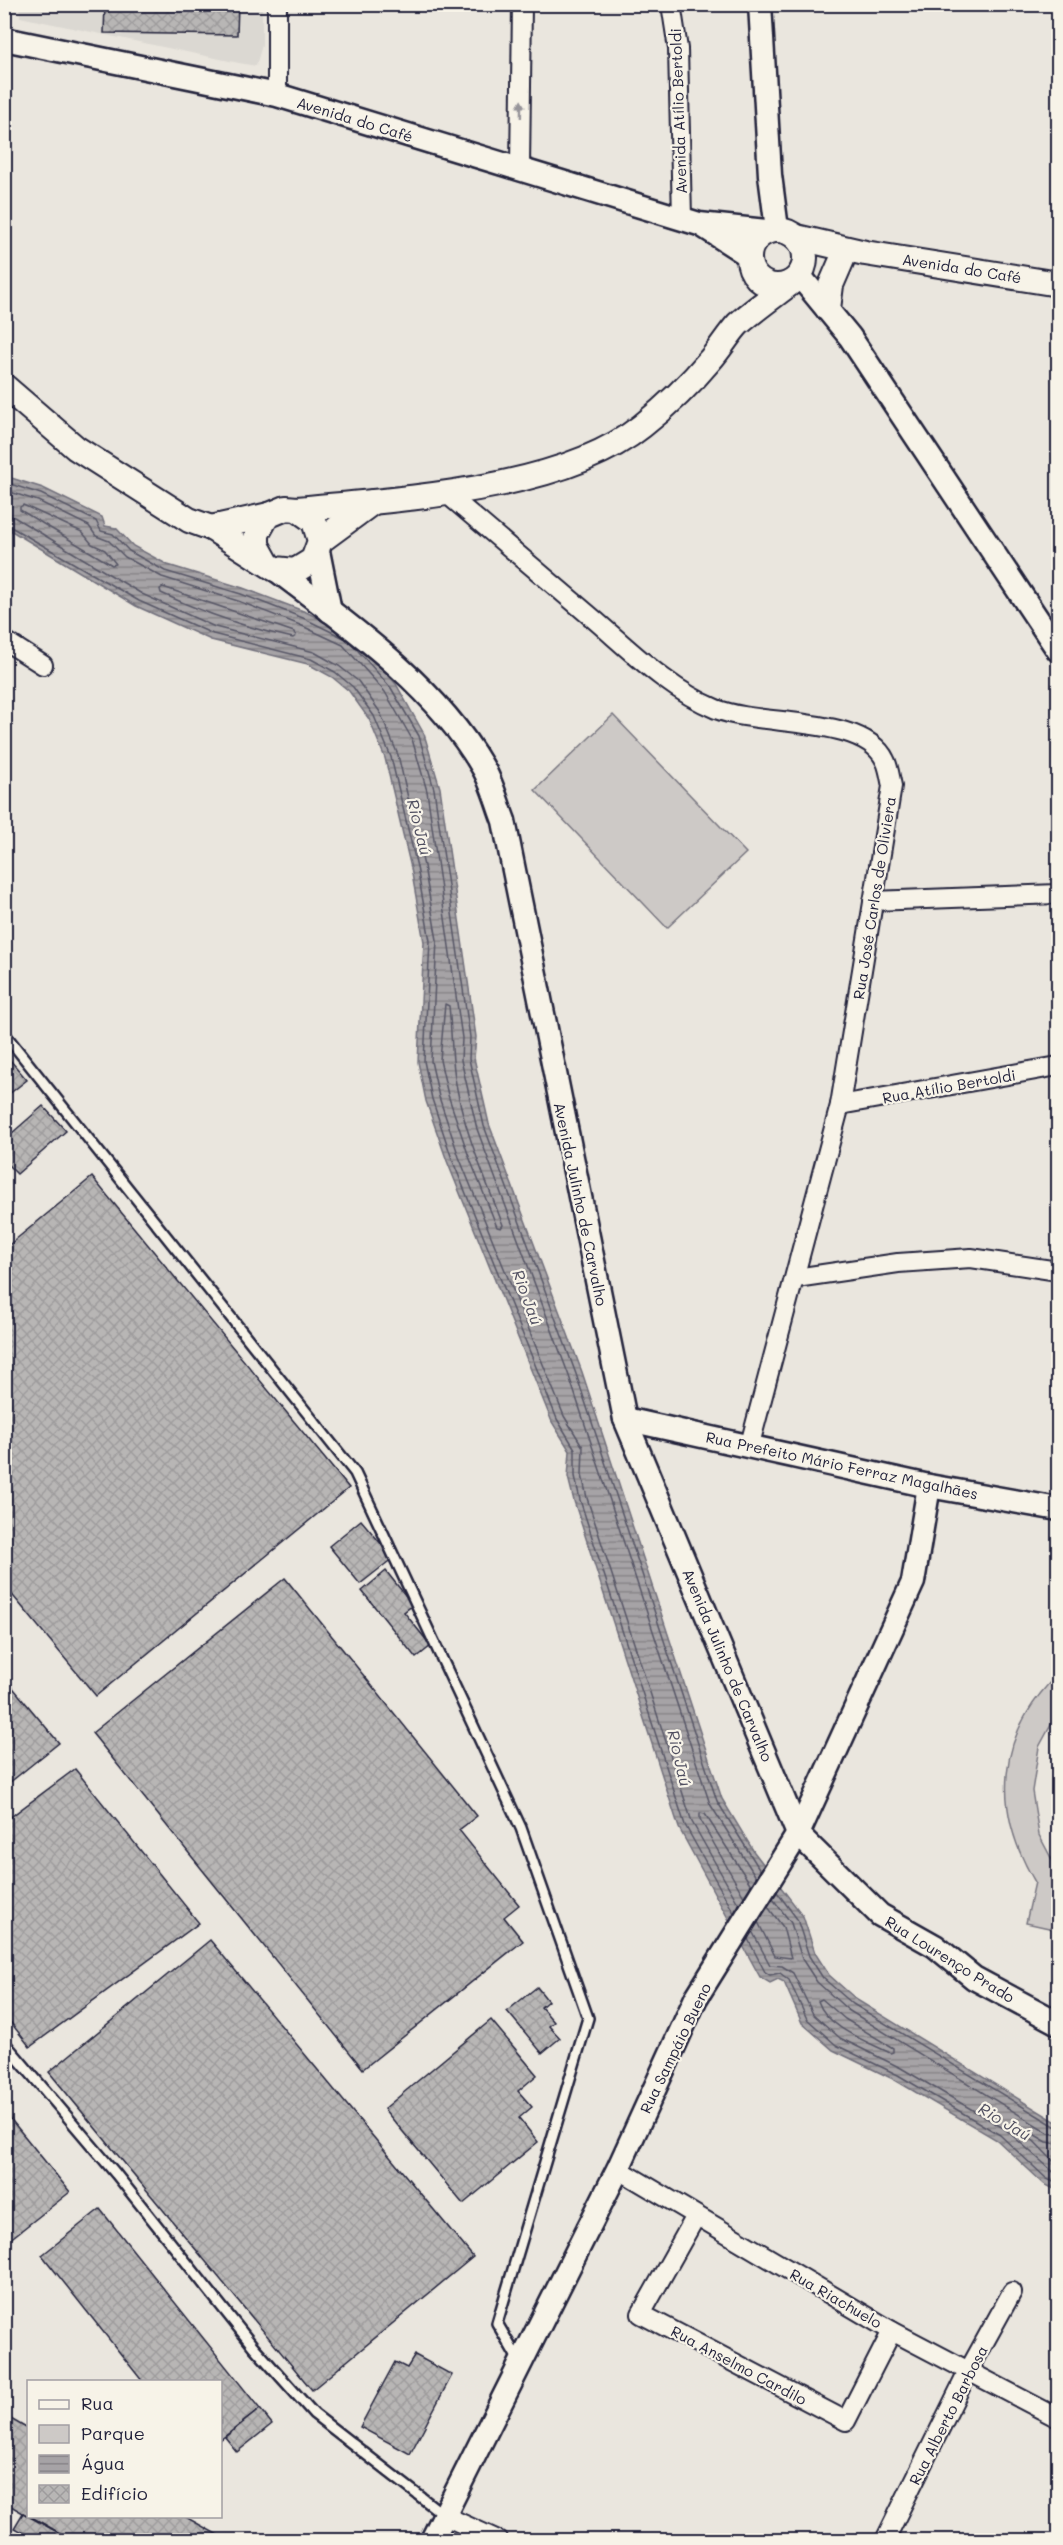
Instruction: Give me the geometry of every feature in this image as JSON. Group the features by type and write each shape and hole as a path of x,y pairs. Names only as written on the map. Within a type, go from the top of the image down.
{"main road":[{"path":"738,325 758,237 789,251"},
{"name":"Avenida do Café","path":"789,251 855,254 1059,284"},
{"path":"751,265 772,286 789,251"},
{"path":"200,524 269,515 286,508 297,509 447,494 537,474 602,453 640,428 668,404 710,360 738,325 789,251"},
{"path":"828,309 831,285 855,254"},
{"name":"Avenida Julinho de Carvalho","path":"4,386 76,448 271,566"},
{"path":"269,515 257,534 257,545 271,566 295,571 305,567 319,546 375,501"},
{"path":"297,509 314,521 319,546"}],"street":[{"path":"277,4 277,95"},
{"path":"520,168 522,4"},
{"name":"Avenida Atílio Bertoldi","path":"672,4 678,50 690,221"},
{"path":"760,4 769,164 789,251 850,337 1059,650"},
{"name":"Avenida do Café","path":"4,39 277,95 789,251"},
{"name":"Avenida do Café","path":"690,221 751,265"},
{"name":"Rua José Carlos de Oliviera","path":"447,494 650,668 693,699 720,710 763,720 833,727 862,736 885,758 892,786 840,1105 796,1278 750,1444"},
{"path":"319,546 330,610"},
{"name":"Avenida Julinho de Carvalho","path":"271,566 330,610 433,699 483,766 504,821 625,1419 798,1834"},
{"path":"4,640 43,665"},
{"path":"873,901 1059,894"},
{"name":"Rua Atílio Bertoldi","path":"840,1105 1059,1066"},
{"path":"796,1278 898,1263 971,1258 1059,1271"},
{"name":"Rua Prefeito Mário Ferraz Magalhães","path":"625,1419 750,1444 929,1486 1059,1509"},
{"name":"Rua Sampáio Bueno","path":"432,2541 522,2366 618,2169 696,1998 798,1834 913,1582 929,1486"},
{"name":"Rua Lourenço Prado","path":"798,1834 880,1915 934,1946 974,1977 1059,2023"},
{"name":"Rua Riachuelo","path":"618,2169 892,2331 1059,2418"},
{"name":"Rua Anselmo Cardilo","path":"696,2216 641,2314 846,2421 892,2331"},
{"name":"Rua Alberto Barbosa","path":"885,2541 969,2370 1012,2292"},
{"path":"444,2516 498,2541"}],"lane":[{"path":"4,1033 355,1473 521,1828 588,2018 497,2323 522,2366"},
{"path":"4,2042 116,2174 253,2346 314,2414 444,2516"}],"shaded area":[{"path":"19,5 262,5 262,45 256,66 20,17"}],"green space":[{"path":"613,715 746,853 667,928 535,790"},
{"path":"1058,1674 1058,1712 1039,1747 1032,1791 1039,1835 1058,1871 1058,1930 1026,1923 1035,1882 1021,1855 1012,1827 1007,1800 1007,1774 1012,1747 1022,1722 1037,1697"}],"water":[{"name":"Rio Jaú","path":"5,476 43,488 102,517 105,526 116,528 133,546 168,565 243,588 306,612 352,635 396,684 424,734 440,788 476,1037 474,1058 489,1124 582,1372 722,1799 754,1852 803,1916 815,1953 829,1975 857,2000 1058,2123 1058,2191 1044,2184 997,2140 895,2080 833,2050 802,2023 784,1982 778,1979 770,1983 760,1977 679,1828 574,1501 568,1477 570,1451 552,1422 447,1161 426,1101 418,1062 424,942 411,868 385,758 369,719 349,691 332,677 308,664 211,640 136,606 5,527"}],"building":[{"path":"105,4 238,4 237,35 104,33"},
{"path":"4,1053 27,1080 4,1098"},
{"path":"43,1106 66,1131 17,1174 4,1161 4,1140"},
{"path":"92,1177 349,1488 96,1696 4,1585 4,1249"},
{"path":"361,1520 393,1558 360,1584 329,1546"},
{"path":"386,1571 413,1605 404,1612 431,1646 416,1658 362,1591"},
{"path":"285,1578 477,1816 459,1830 519,1905 504,1917 523,1941 363,2069 92,1733"},
{"path":"4,1677 59,1743 4,1787"},
{"path":"75,1769 199,1923 30,2047 4,2014 4,1822"},
{"path":"210,1940 473,2257 312,2390 49,2072"},
{"path":"537,1987 548,2001 541,2007 554,2022 549,2026 560,2038 542,2053 507,2011"},
{"path":"491,2020 537,2075 518,2091 532,2107 519,2118 538,2142 463,2204 384,2109"},
{"path":"4,2111 70,2192 4,2244"},
{"path":"100,2209 260,2409 222,2438 222,2380 141,2380 42,2255"},
{"path":"415,2355 452,2375 410,2454 360,2427 395,2362 407,2368"},
{"path":"260,2409 272,2424 237,2452 225,2437"},
{"path":"4,2415 27,2428 27,2515 4,2502"},
{"path":"23,2513 27,2518 32,2518 72,2540 36,2540 14,2528"},
{"path":"34,2518 188,2518 227,2540 72,2540"}]}
